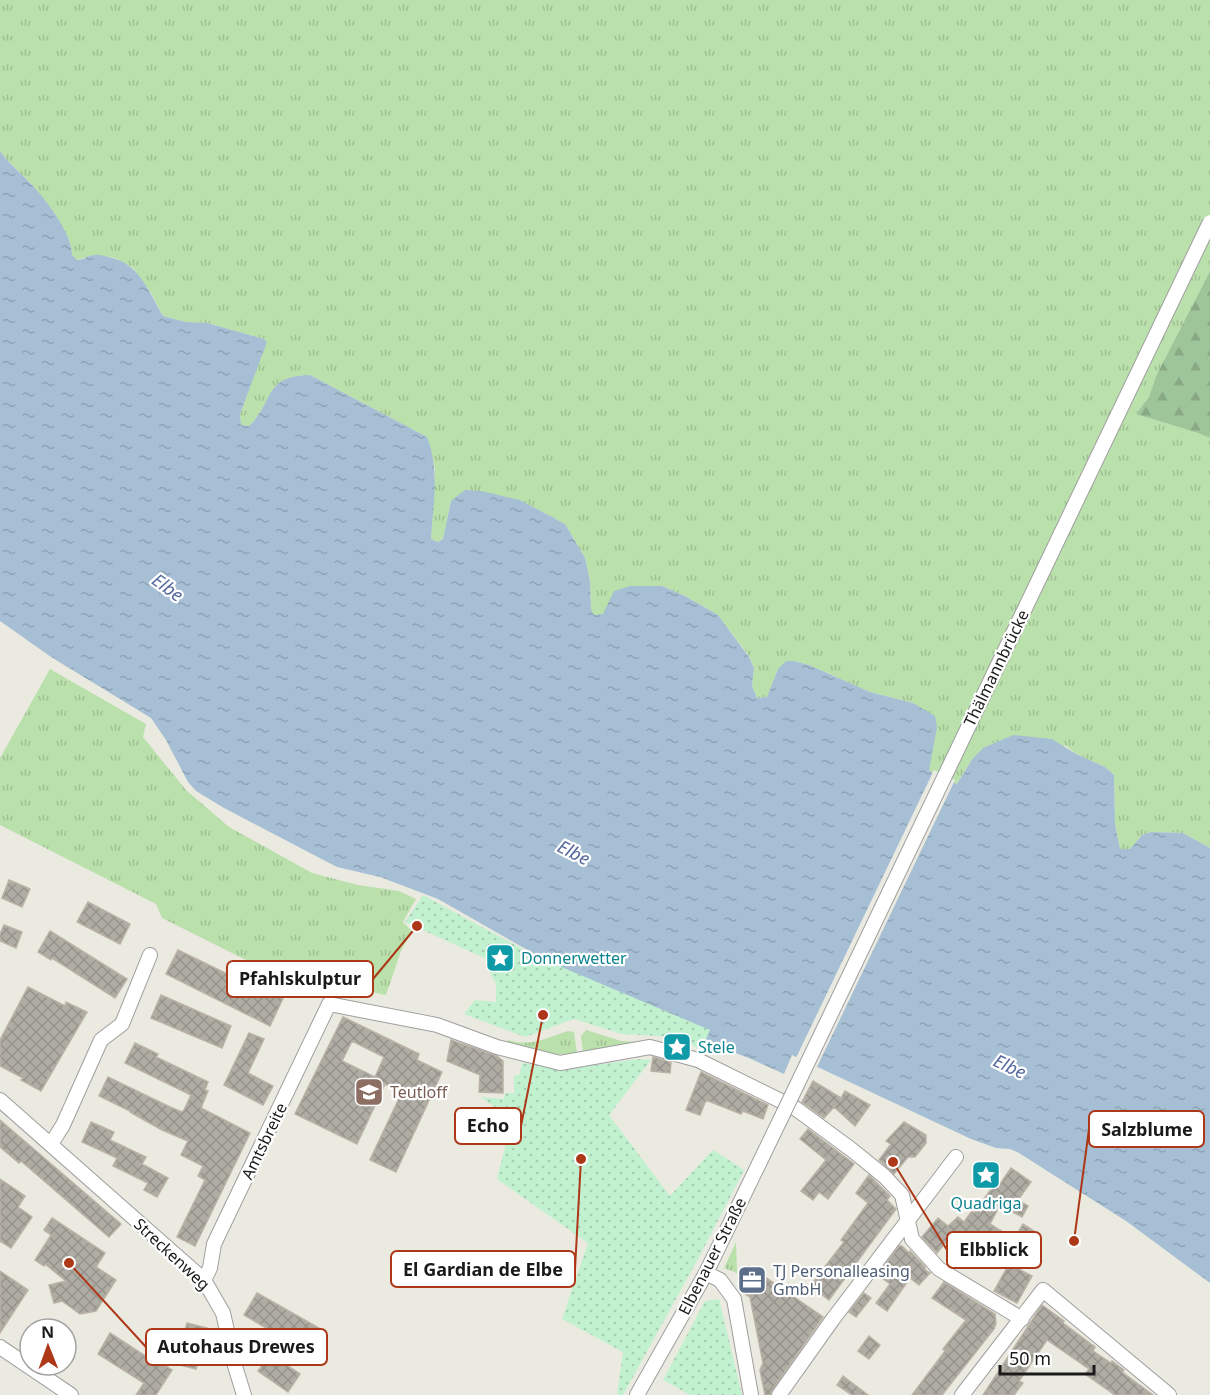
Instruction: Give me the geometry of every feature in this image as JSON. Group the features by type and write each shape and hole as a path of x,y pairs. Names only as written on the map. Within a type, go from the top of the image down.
{"street":[{"name":"Thälmannbrücke","path":"783,1114 1210,222"},
{"path":"51,1144 63,1125 101,1040 122,1024 150,955"},
{"name":"Amtsbreite","path":"204,1280 210,1268 214,1244 329,1004 437,1025 497,1047 560,1063 650,1047 698,1060 795,1108 852,1150 884,1176 902,1195 908,1220"},
{"name":"Streckenweg","path":"0,1100 204,1280 223,1313 244,1395"},
{"name":"Elbenauer Straße","path":"638,1395 706,1273 783,1114"},
{"path":"779,1395 956,1157"},
{"path":"908,1220 912,1239 939,1269 1022,1319"},
{"path":"706,1273 720,1280 734,1299 751,1395"},
{"path":"962,1395 1043,1290 1169,1395"},
{"path":"0,1347 50,1390 71,1395"}],"green space":[{"path":"0,0 1210,0 1210,271 1156,376 1149,397 1136,414 1210,438 1210,848 1183,833 1151,832 1142,835 1130,849 1120,849 1115,824 1114,775 1105,767 1076,754 1066,746 995,743 983,748 973,758 957,784 929,771 913,703 870,692 809,665 794,661 778,669 767,697 757,698 752,686 754,668 749,656 718,615 685,596 662,586 603,615 594,615 591,609 590,581 585,558 565,524 520,500 451,501 443,539 438,542 431,539 435,469 427,437 310,375 295,376 277,385 249,426 241,425 240,414 266,342 264,339 207,323 186,322 163,316 150,291 133,268 115,258 95,255 77,260 72,255 63,227 49,206 0,151"},
{"path":"1210,271 1210,438 1136,414 1149,397 1156,376"},
{"path":"50,669 146,724 143,737 186,790 229,827 312,873 358,885 399,891 416,899 403,922 412,931 401,951 386,995 357,989 343,997 296,985 162,918 156,904 0,825 0,758"},
{"path":"423,895 530,953 716,1029 703,1051 678,1037 622,1034 574,1019 525,1037 464,1014 475,1000 496,1002 496,984 487,968 489,960 405,922"},
{"path":"586,1030 621,1041 676,1044 696,1056 633,1044 617,1045 583,1053 581,1036"},
{"path":"568,1031 574,1032 577,1054 557,1054 507,1044 508,1040 532,1042"},
{"path":"637,1059 651,1060 609,1115 670,1196 713,1150 744,1170 623,1395 617,1395 623,1352 562,1319 588,1243 497,1179 511,1124 508,1117 481,1097 504,1099 505,1093 514,1093 514,1076 520,1074 522,1063 568,1069"},
{"path":"736,1242 737,1272 737,1273 724,1268"},
{"path":"719,1299 742,1395 690,1395 663,1380 705,1301"}],"water":[{"name":"Elbe","path":"0,151 49,206 63,227 72,255 77,260 98,255 119,260 128,265 142,279 163,316 186,322 207,323 264,339 267,342 240,414 241,425 249,426 277,385 295,376 310,375 427,437 435,474 431,539 438,542 443,539 451,501 465,490 481,491 520,500 565,524 585,558 590,581 591,609 594,615 603,614 614,591 630,586 662,586 685,596 718,615 749,657 754,668 752,686 757,698 767,697 778,669 786,661 794,661 809,665 870,692 913,703 935,716 937,727 929,771 957,784 973,758 983,748 1013,735 1052,739 1076,754 1105,767 1114,775 1115,824 1120,849 1130,849 1142,835 1151,832 1183,833 1210,848 1210,1283 1126,1221 1019,1153 971,1139 792,1055 784,1074 705,1041 710,1030 545,960 438,899 380,877 337,867 224,808 196,791 188,782 166,740 151,718 51,657 0,621"}],"pier":[{"path":"934,770 955,780 816,1069 795,1060"}],"building":[{"path":"9,880 30,889 22,907 2,898"},
{"path":"88,902 130,924 120,944 77,922"},
{"path":"4,925 22,932 16,948 0,941"},
{"path":"50,931 127,979 115,998 52,958 51,960 38,952"},
{"path":"178,950 268,994 271,988 285,994 270,1026 166,974"},
{"path":"28,987 65,1006 66,1002 87,1012 41,1091 0,1066 0,1040"},
{"path":"161,995 231,1026 222,1048 151,1018"},
{"name":"Teutloff","path":"343,1017 419,1054 417,1060 442,1072 396,1172 370,1160 402,1092 385,1084 357,1144 295,1114","holes":["352,1041 384,1057 375,1077 342,1061"]},
{"path":"249,1033 264,1039 248,1073 273,1086 263,1105 224,1085"},
{"path":"451,1040 497,1056 503,1061 503,1093 479,1092 480,1075 447,1061"},
{"path":"135,1043 158,1054 156,1057 208,1082 205,1090 208,1091 201,1108 250,1133 195,1246 177,1237 205,1180 198,1176 203,1166 181,1155 188,1141 162,1130 99,1096 108,1077 170,1107 182,1112 184,1110 191,1095 125,1063"},
{"path":"653,1057 671,1062 670,1073 651,1071"},
{"path":"701,1072 768,1105 763,1119 743,1111 741,1114 706,1100 700,1115 686,1110"},
{"path":"813,1081 841,1098 845,1091 870,1105 855,1126 834,1107 824,1118 802,1102"},
{"path":"0,1120 121,1224 109,1237 21,1161 19,1163 0,1147"},
{"path":"91,1122 114,1132 110,1140 146,1157 142,1164 168,1178 157,1197 144,1190 148,1183 113,1166 117,1158 82,1142"},
{"path":"904,1122 926,1135 926,1143 915,1157 908,1157 894,1174 879,1160 891,1144 886,1141"},
{"path":"808,1129 854,1164 828,1199 819,1192 813,1200 801,1191 826,1160 800,1139"},
{"path":"1011,1168 1031,1182 1018,1200 1028,1206 1022,1217 1000,1205 990,1224 1014,1239 1023,1224 1034,1231 1025,1246 1029,1248 1018,1265 981,1241 977,1249 970,1244 966,1249 956,1241 952,1246 946,1242 937,1253 922,1237 938,1218 948,1226 958,1217 964,1222 972,1211 974,1213 994,1185 998,1187"},
{"path":"869,1175 890,1196 887,1200 896,1209 829,1300 810,1286 844,1242 841,1240 868,1203 856,1193"},
{"path":"0,1179 25,1196 18,1207 32,1217 11,1248 0,1241"},
{"path":"52,1218 105,1253 96,1267 116,1280 96,1311 80,1314 62,1301 54,1303 49,1285 66,1281 45,1264 44,1266 35,1260 51,1235 44,1230"},
{"path":"899,1246 909,1253 910,1251 930,1273 919,1285 910,1278 887,1311 876,1303 890,1284 878,1275"},
{"path":"1009,1264 1032,1276 1017,1303 994,1291"},
{"path":"749,1266 823,1317 770,1395 765,1395 760,1370 763,1363 750,1297 745,1294 742,1276"},
{"path":"0,1271 28,1290 0,1333"},
{"path":"944,1282 995,1314 996,1323 994,1329 942,1395 912,1395 966,1320 932,1298"},
{"path":"257,1293 326,1332 313,1355 244,1315"},
{"path":"864,1293 871,1298 856,1317 849,1312"},
{"path":"1042,1305 1095,1347 1093,1351 1111,1363 1112,1361 1124,1370 1122,1372 1153,1395 1115,1395 1085,1374 1089,1369 1047,1340 1019,1381 1023,1383 1014,1395 983,1395"},
{"path":"187,1323 207,1328 196,1369 176,1364"},
{"path":"110,1333 156,1363 158,1361 172,1370 156,1395 136,1395 144,1383 98,1354"},
{"path":"869,1336 880,1345 869,1359 858,1351"},
{"path":"270,1354 300,1374 288,1392 258,1371"},
{"path":"843,1376 868,1395 852,1395 837,1385"}],"place":[{"name":"Pfahlskulptur","path":"417,926"},
{"name":"Donnerwetter","path":"500,958"},
{"name":"Echo","path":"543,1015"},
{"name":"Stele","path":"677,1047"},
{"name":"Teutloff","path":"369,1092"},
{"name":"El Gardian de Elbe","path":"581,1159"},
{"name":"Elbblick","path":"893,1162"},
{"name":"Quadriga","path":"986,1175"},
{"name":"Salzblume","path":"1074,1241"},
{"name":"Autohaus Drewes","path":"69,1263"},
{"name":"TJ Personalleasing GmbH","path":"752,1280"}]}
